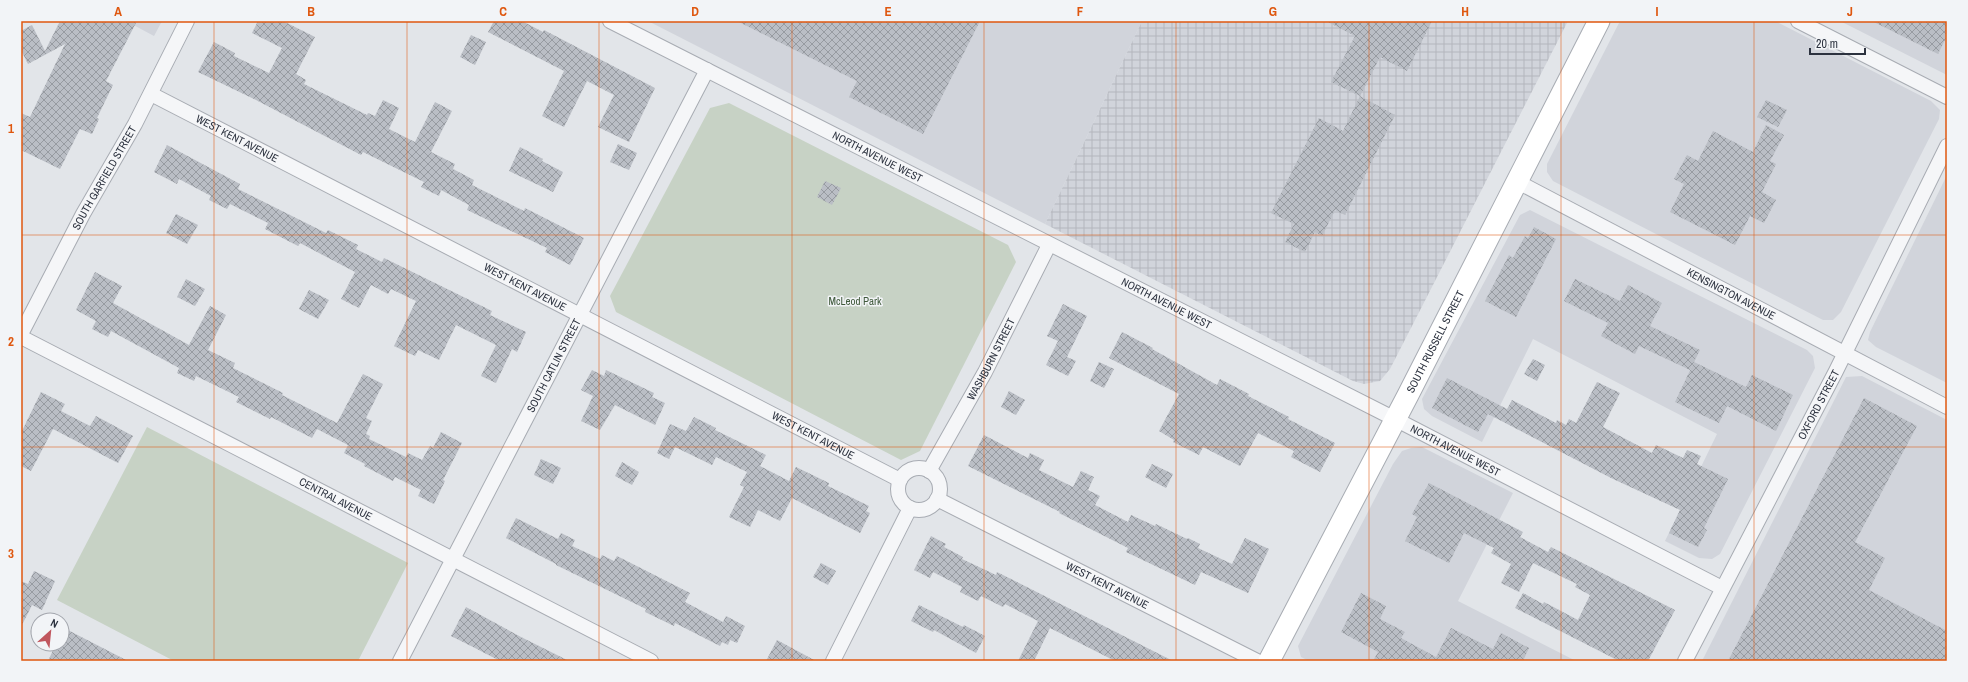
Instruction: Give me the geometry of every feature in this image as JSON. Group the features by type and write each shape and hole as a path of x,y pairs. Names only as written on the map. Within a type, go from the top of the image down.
{"main road":[{"name":"SOUTH RUSSELL STREET","path":"1270,661 1599,21"}],"street":[{"name":"SOUTH GARFIELD STREET","path":"21,334 83,214 151,94 187,21"},
{"name":"NORTH AVENUE WEST","path":"610,21 1049,245 1395,419 1722,588"},
{"path":"1798,21 1947,97"},
{"name":"SOUTH CATLIN STREET","path":"400,661 707,70"},
{"name":"WEST KENT AVENUE","path":"151,94 579,316 900,480"},
{"name":"OXFORD STREET","path":"1685,661 1845,353 1947,146"},
{"name":"KENSINGTON AVENUE","path":"1516,181 1947,407"},
{"name":"WASHBURN STREET","path":"929,471 985,372 1049,245"},
{"name":"CENTRAL AVENUE","path":"21,337 651,661"},
{"path":"921,468 929,471 938,481 940,488 937,498 931,506 924,510 910,508 899,498 898,490 900,480 907,472 914,469 921,468"},
{"name":"WEST KENT AVENUE","path":"937,498 1257,661"},
{"path":"833,661 910,508"}],"shaded area":[{"path":"126,21 162,21 154,36"},
{"path":"648,21 1142,21 1045,224"},
{"path":"1142,21 1568,21 1390,369 1380,381 1364,384 1353,381 1045,224"},
{"path":"1620,21 1775,21 1931,101 1940,110 1939,119 1841,312 1833,320 1823,320 1553,181 1547,172 1547,164"},
{"path":"1840,21 1947,21 1947,75"},
{"path":"1947,175 1947,383 1876,347 1868,340 1870,332"},
{"path":"1530,210 1807,350 1813,356 1815,368 1720,554 1712,559 1699,558 1665,541 1717,434 1533,339 1482,442 1432,416 1424,409 1422,399 1520,215"},
{"path":"1862,376 1947,420 1947,661 1702,661 1846,377"},
{"path":"1422,447 1513,493 1458,601 1576,661 1309,661 1301,657 1298,646 1393,464 1402,451"}],"green space":[{"name":"McLeod Park","path":"729,103 1008,245 1016,262 920,451 901,460 616,312 610,296 710,108"},
{"path":"147,427 408,563 358,661 174,661 57,600"}],"building":[{"path":"60,21 137,21 106,81 113,85 97,118 99,119 92,134 80,129 60,169 21,150 21,113 30,117 65,44 28,64 21,50 21,31 32,25 45,51"},
{"path":"258,21 283,21 315,37 296,74 306,80 304,84 367,115 368,113 375,116 383,100 399,108 389,129 415,142 435,102 452,111 431,152 455,164 453,169 474,180 472,185 524,211 525,208 584,238 570,265 545,252 547,248 467,210 469,205 441,190 439,196 421,187 424,182 363,152 361,155 256,100 198,72 214,42 235,53 234,56 269,73 282,48 252,33"},
{"path":"494,21 522,21 543,32 544,30 655,88 629,142 598,127 614,95 587,81 564,127 542,116 564,71 488,32"},
{"path":"737,21 980,21 923,134 849,97 857,81"},
{"path":"1326,21 1432,21 1407,71 1380,57 1360,96 1331,82 1355,36"},
{"path":"1872,21 1947,21 1947,36 1938,54"},
{"path":"471,35 486,42 475,65 460,57"},
{"path":"1360,96 1395,115 1345,215 1335,210 1322,236 1315,232 1305,252 1285,242 1294,224 1271,213 1319,118 1343,131"},
{"path":"1766,100 1787,110 1778,127 1757,117"},
{"path":"1766,125 1784,135 1770,161 1776,164 1762,192 1776,200 1764,223 1750,216 1735,245 1670,212 1684,184 1674,179 1687,155 1698,161 1713,131 1753,152"},
{"path":"618,144 637,153 629,170 610,162"},
{"path":"167,145 240,184 238,189 326,233 328,230 358,245 356,249 382,262 384,258 492,311 490,315 526,332 517,352 512,349 496,383 481,376 496,345 456,325 439,360 418,350 415,356 394,346 416,301 391,289 388,294 371,285 359,308 341,299 355,272 300,243 298,246 265,229 268,223 230,204 227,209 209,200 211,196 179,179 177,184 154,172"},
{"path":"520,147 563,172 553,192 509,171"},
{"path":"825,181 841,188 832,205 817,197"},
{"path":"176,214 198,225 187,244 166,233"},
{"path":"1534,227 1556,239 1516,317 1485,301 1509,255 1513,258 1525,236 1528,238"},
{"path":"95,272 122,286 113,303 189,345 210,306 226,315 208,350 235,363 233,368 283,393 282,395 337,423 363,374 383,384 366,418 372,421 366,434 370,436 369,439 406,457 408,453 422,460 430,446 433,448 441,432 462,443 443,480 445,481 434,504 418,496 421,490 395,477 393,481 364,466 365,464 344,453 348,445 317,429 312,438 271,417 270,419 236,402 239,397 196,376 194,381 177,373 179,368 111,331 108,337 92,329 96,321 76,310"},
{"path":"186,279 205,289 195,306 177,297"},
{"path":"1575,279 1620,301 1628,285 1662,303 1650,326 1700,350 1690,370 1639,346 1635,354 1601,336 1608,323 1564,301"},
{"path":"309,290 329,300 318,319 299,309"},
{"path":"1063,304 1087,316 1067,357 1076,361 1068,376 1046,365 1058,341 1047,336"},
{"path":"1122,332 1217,385 1220,379 1249,394 1248,396 1289,417 1288,419 1335,443 1320,472 1291,457 1294,451 1258,433 1240,466 1203,447 1199,455 1173,442 1174,440 1159,431 1179,394 1109,358"},
{"path":"1533,359 1545,365 1537,381 1524,374"},
{"path":"1099,362 1114,369 1104,388 1090,381"},
{"path":"1694,362 1746,387 1752,375 1793,395 1776,431 1727,406 1719,423 1675,402"},
{"path":"592,370 604,376 606,370 654,393 652,397 665,403 655,425 615,405 600,430 581,421 593,396 581,390"},
{"path":"1447,378 1507,409 1512,400 1556,423 1557,420 1566,425 1569,419 1576,423 1597,382 1620,393 1603,427 1652,453 1656,445 1683,458 1687,450 1701,456 1697,464 1728,479 1704,528 1707,530 1698,547 1669,533 1680,510 1611,478 1488,414 1478,432 1432,408"},
{"path":"1009,391 1025,400 1016,415 1001,407"},
{"path":"41,392 65,404 61,411 90,426 96,416 133,436 118,463 53,429 31,471 21,466 21,433"},
{"path":"1864,398 1917,426 1855,542 1885,558 1869,590 1947,631 1947,661 1728,661"},
{"path":"694,417 716,428 715,430 766,455 760,466 789,481 796,467 829,483 828,486 869,506 866,511 870,513 860,533 792,498 780,521 758,510 750,527 729,517 744,487 740,485 747,472 716,457 712,465 675,447 669,459 657,453 670,424 686,431"},
{"path":"984,435 1028,458 1030,453 1044,460 1039,470 1073,487 1081,471 1094,477 1088,490 1100,496 1095,505 1128,522 1131,515 1155,526 1156,524 1200,544 1198,548 1232,564 1245,538 1269,549 1248,593 1201,572 1195,585 1126,552 1128,548 968,466"},
{"path":"541,459 561,468 553,484 534,475"},
{"path":"622,462 639,472 632,485 615,476"},
{"path":"1152,464 1173,474 1166,488 1145,477"},
{"path":"1429,483 1523,532 1520,537 1548,552 1551,547 1675,610 1648,661 1619,661 1515,608 1523,593 1578,620 1590,595 1575,587 1577,584 1533,563 1519,592 1501,583 1511,564 1491,553 1494,548 1464,533 1449,563 1405,541 1417,517 1412,514"},
{"path":"516,518 558,539 561,533 575,540 572,546 600,559 602,555 614,561 617,556 690,593 685,602 723,622 726,616 745,626 737,643 730,640 728,645 722,642 720,646 675,623 674,626 645,612 646,609 556,565 506,538"},
{"path":"931,536 946,544 944,547 963,557 962,559 996,575 997,572 1173,661 1115,661 1050,628 1034,661 1018,661 1038,621 1005,604 1003,607 981,596 978,601 960,592 962,587 933,572 930,578 914,570"},
{"path":"821,563 836,571 828,585 813,577"},
{"path":"34,571 55,581 42,610 32,605 21,627 21,581 28,584"},
{"path":"1361,593 1386,606 1380,619 1405,632 1401,638 1436,657 1451,628 1493,649 1501,633 1529,648 1523,661 1373,661 1378,652 1341,632"},
{"path":"919,605 963,627 964,625 985,636 976,653 934,630 933,632 911,621"},
{"path":"466,607 569,661 500,661 451,636"},
{"path":"70,631 128,661 48,661 52,652 70,652"},
{"path":"777,640 816,661 766,661"}]}
